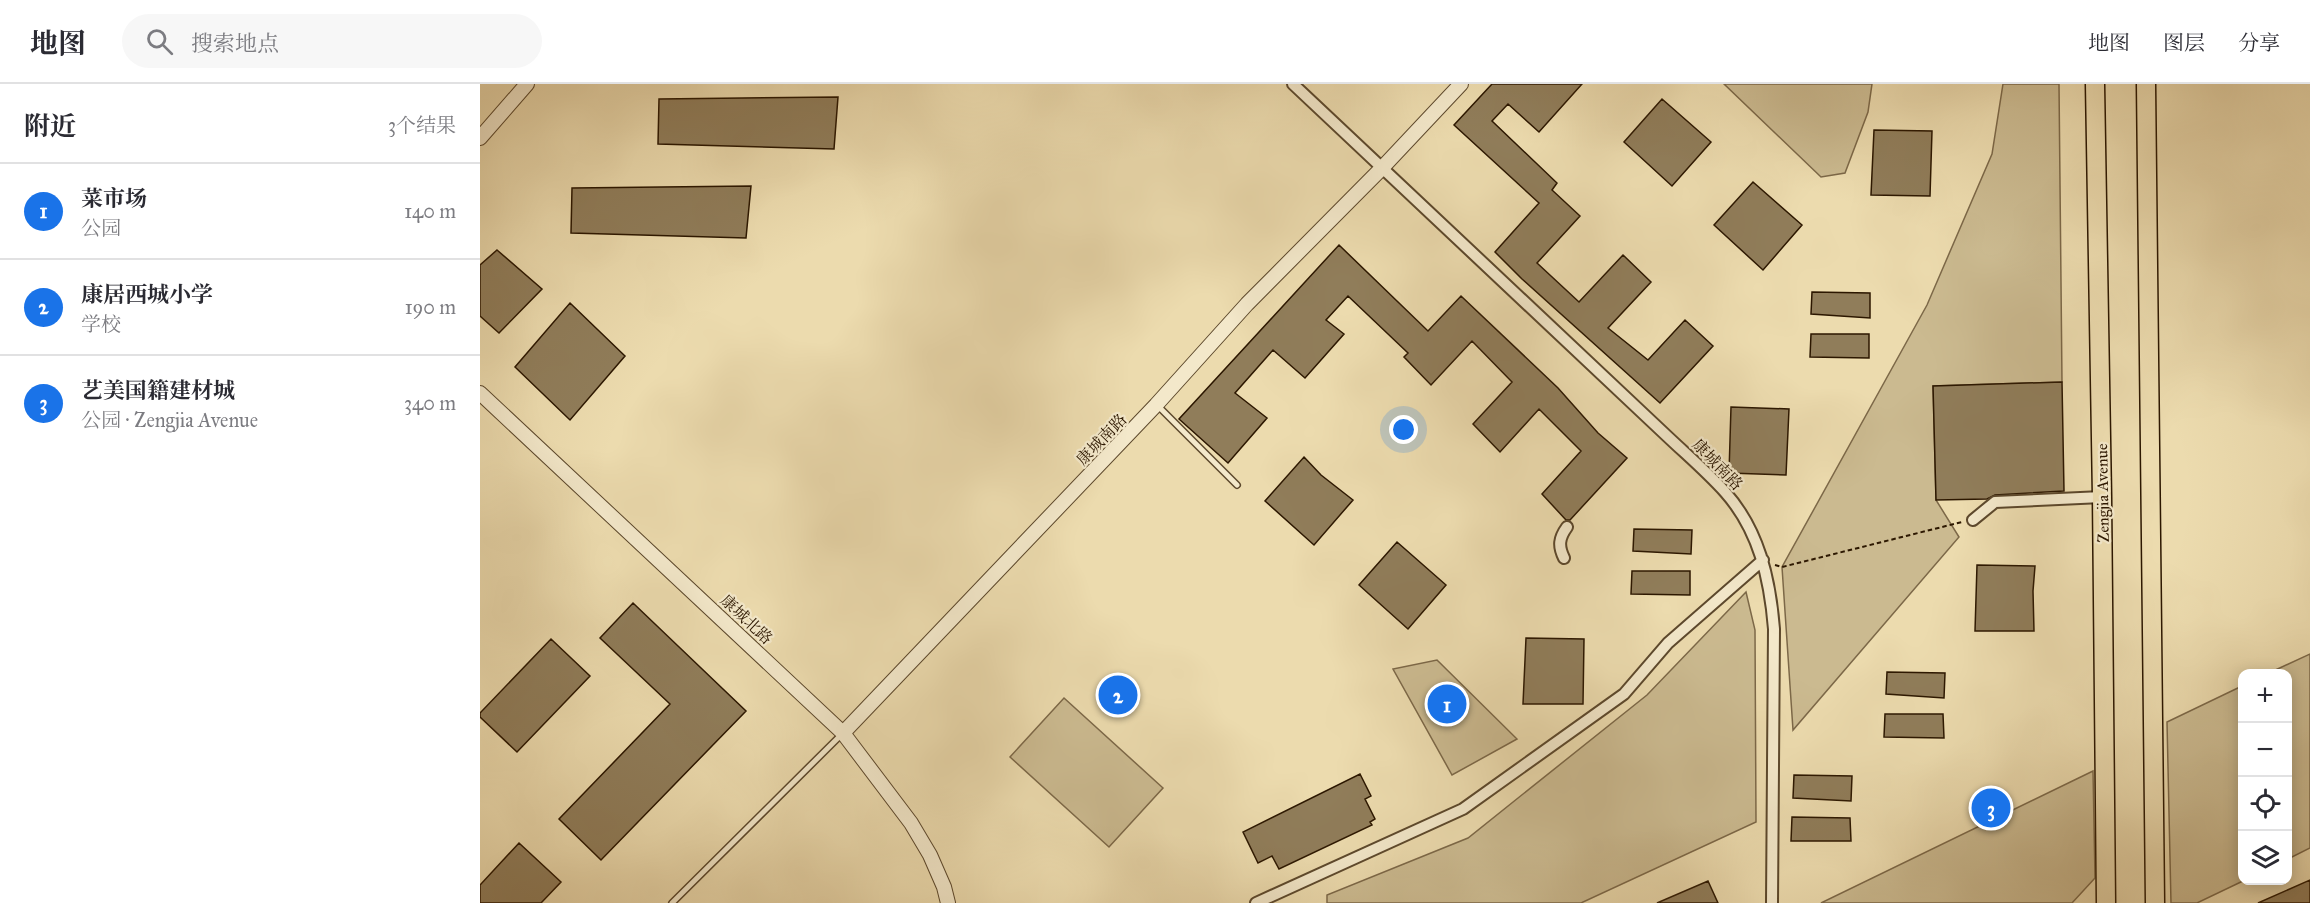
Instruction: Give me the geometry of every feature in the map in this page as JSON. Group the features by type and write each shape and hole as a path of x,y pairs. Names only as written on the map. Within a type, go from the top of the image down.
{"highway":[{"name":"Zengjia Avenue","path":"2095,84 2106,903"},
{"path":"2146,84 2155,903"}],"street":[{"path":"480,138 527,84"},
{"path":"1293,84 1382,168"},
{"name":"康城南路","path":"843,733 1156,405 1247,304 1382,168 1461,84"},
{"name":"康城南路","path":"1382,168 1725,492 1753,534 1771,591 1774,629 1772,903"},
{"name":"康城北路","path":"480,393 843,733 911,823 930,855 944,887 948,903"},
{"path":"1973,520 1995,502 2102,497"},
{"path":"1564,558 1560,541 1567,527"},
{"path":"1256,903 1463,809 1624,694 1668,643 1763,560"}],"lane":[{"path":"1156,405 1237,485"},
{"path":"672,903 843,733"}],"path":[{"path":"1763,560 1782,567 1973,520"}],"shaded area":[{"path":"1724,84 1872,84 1868,112 1845,173 1821,177"},
{"path":"2003,84 2059,84 2062,382 1933,386 1936,500 1959,537 1793,730 1782,567 1927,305 1992,154"},
{"path":"1746,592 1755,630 1756,822 1581,903 1327,903 1327,895 1468,838 1647,695"},
{"path":"2310,654 2310,848 2292,857 2292,669 2278,669"},
{"path":"1437,660 1517,739 1452,775 1393,669"},
{"path":"2238,688 2238,883 2197,903 2171,903 2167,722"},
{"path":"1064,698 1163,788 1109,847 1010,757"},
{"path":"2093,771 2095,878 2072,903 1821,903"}],"building":[{"path":"1492,84 1582,84 1539,132 1508,104 1492,121 1557,183 1552,190 1580,216 1537,263 1579,302 1623,255 1651,282 1608,328 1648,360 1685,320 1713,346 1660,403 1495,252 1539,203 1454,125"},
{"path":"838,97 834,149 658,144 659,99"},
{"path":"1662,99 1711,142 1672,186 1624,142"},
{"path":"1874,130 1932,131 1930,196 1871,195"},
{"path":"1753,182 1802,225 1763,270 1714,225"},
{"path":"751,186 746,238 571,233 572,188"},
{"path":"1339,245 1428,331 1461,296 1558,388 1598,433 1627,458 1570,520 1566,520 1542,494 1581,451 1539,409 1500,452 1473,424 1512,382 1472,341 1431,385 1404,357 1408,353 1348,296 1326,320 1344,334 1305,378 1273,350 1235,393 1267,418 1228,463 1179,419"},
{"path":"497,250 542,289 499,333 480,316 480,265"},
{"path":"1812,292 1870,293 1870,318 1811,314"},
{"path":"570,303 625,356 570,420 515,367"},
{"path":"1811,334 1869,334 1869,358 1810,357"},
{"path":"2062,382 2064,491 1995,495 1987,499 1936,500 1933,386"},
{"path":"1731,407 1789,409 1786,475 1729,473"},
{"path":"1304,457 1321,475 1353,500 1314,545 1265,501"},
{"path":"1634,529 1692,530 1691,554 1633,551"},
{"path":"1397,542 1446,585 1408,629 1359,585"},
{"path":"1977,565 2035,566 2034,631 1975,631"},
{"path":"1632,571 1690,571 1690,595 1631,594"},
{"path":"633,603 746,711 601,860 559,819 670,704 600,638"},
{"path":"1526,638 1584,639 1583,704 1523,704"},
{"path":"551,639 590,676 517,752 480,717 480,713"},
{"path":"1887,672 1945,673 1944,698 1886,694"},
{"path":"1885,714 1943,714 1944,738 1884,737"},
{"path":"1360,774 1371,796 1365,799 1375,819 1370,822 1372,825 1279,869 1272,856 1258,863 1243,832"},
{"path":"1794,775 1852,776 1851,801 1793,798"},
{"path":"1792,817 1850,818 1851,841 1791,841"},
{"path":"519,843 561,882 541,903 480,903 480,885"},
{"path":"2310,880 2310,903 2258,903"},
{"path":"1708,881 1718,903 1657,903"}],"place":[{"name":"康居西城小学","path":"1118,695"},
{"name":"菜市场","path":"1447,704"},
{"name":"艺美国籍建材城","path":"1991,808"}]}
